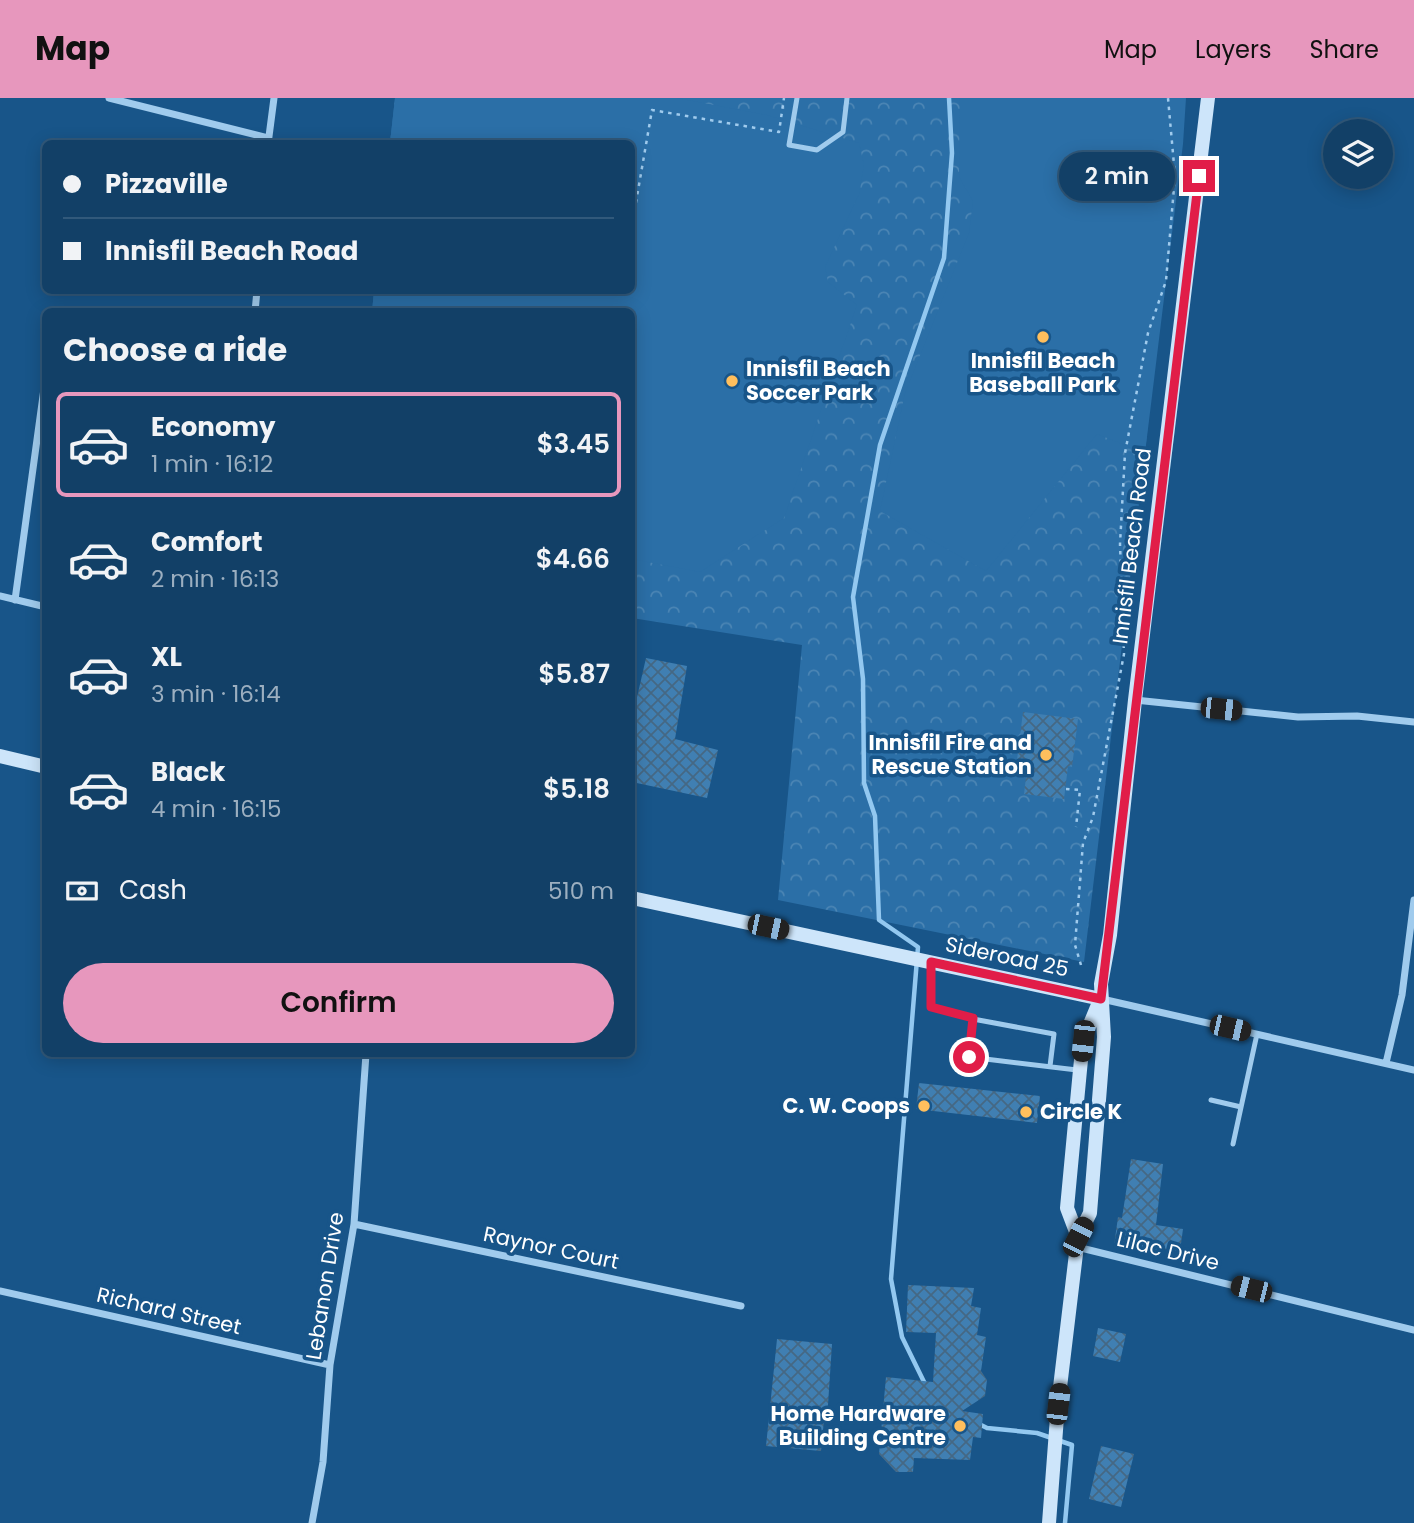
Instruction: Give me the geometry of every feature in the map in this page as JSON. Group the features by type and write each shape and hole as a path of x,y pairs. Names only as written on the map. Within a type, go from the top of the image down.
{"main road":[{"name":"Innisfil Beach Road","path":"1049,1523 1058,1404 1078,1242 1090,1213 1104,1037 1101,984 1110,934 1135,700 1208,98"},
{"path":"0,756 42,766"},
{"name":"Sideroad 25","path":"635,899 1101,999"},
{"name":"Innisfil Beach Road","path":"1078,1242 1067,1208 1080,1070 1083,1041 1101,999"}],"street":[{"path":"109,98 264,140"},
{"path":"268,140 274,98"},
{"path":"15,600 42,403"},
{"path":"0,596 42,606"},
{"path":"1135,700 1298,717 1357,716 1414,722"},
{"path":"1386,1063 1402,995 1414,900"},
{"name":"Sideroad 25","path":"1101,999 1414,1070"},
{"name":"Lebanon Drive","path":"312,1523 323,1462 330,1365 354,1224 366,1057"},
{"name":"Raynor Court","path":"354,1224 741,1306"},
{"name":"Lilac Drive","path":"1078,1242 1414,1330"},
{"name":"Richard Street","path":"0,1291 330,1365"}],"lane":[{"path":"797,98 789,145 817,150 843,132 847,98"},
{"path":"931,962 931,1007 1054,1034 1050,1066"},
{"path":"973,1018 969,1057 1080,1070"},
{"path":"1233,1144 1257,1034"},
{"path":"1211,1100 1241,1107"}],"path":[{"path":"635,208 652,110 779,132 784,98"},
{"path":"1081,965 1075,945 1083,843 1093,817 1124,654 1120,544 1125,453 1148,334 1166,281 1175,176 1168,98"},
{"path":"1066,789 1080,790 1076,827"}],"green space":[{"path":"395,98 1181,98 1145,453 1084,962 778,900 802,645 635,618 635,308 372,308 374,294 635,294 635,140 390,140"},
{"name":"Innisfil Beach Soccer Park","path":"395,98 677,98 767,115 859,143 864,165 859,194 825,267 828,282 857,305 784,518 700,572 635,560 635,308 372,308 374,294 635,294 635,140 390,140"},
{"name":"Innisfil Beach Baseball Park","path":"960,98 1186,98 1183,144 1145,453 1097,434 986,571 880,511 905,393 969,233 973,201 959,177"}],"building":[{"path":"646,658 687,666 675,739 718,750 707,798 635,783 635,706"},
{"name":"Innisfil Fire and Rescue Station","path":"1023,712 1078,719 1072,767 1068,766 1064,799 1024,794 1027,769 1016,768"},
{"path":"919,1083 1040,1096 1037,1123 916,1109"},
{"path":"1131,1159 1163,1164 1156,1225 1183,1229 1180,1251 1164,1249 1163,1254 1114,1246 1118,1217 1122,1218"},
{"path":"908,1285 974,1288 971,1306 981,1308 977,1335 986,1337 981,1371 987,1380 985,1396 962,1411 983,1414 981,1438 973,1437 970,1460 914,1458 913,1472 896,1472 879,1454 886,1377 933,1382 936,1333 906,1332"},
{"path":"1098,1328 1126,1334 1120,1362 1093,1356"},
{"path":"777,1339 832,1344 827,1420 824,1420 821,1451 766,1446"},
{"path":"1101,1446 1134,1454 1121,1507 1089,1499"}],"waterway":[{"path":"926,1386 902,1337 891,1279 918,947 879,920 875,816 864,783 863,679 853,597 880,445 944,258 952,153 949,98"},
{"path":"979,1424 987,1428 1037,1433 1072,1445 1065,1523"}],"place":[{"name":"Innisfil Beach Baseball Park","path":"1043,337"},
{"name":"Innisfil Beach Soccer Park","path":"732,381"},
{"name":"Innisfil Fire and Rescue Station","path":"1046,755"},
{"name":"C. W. Coops","path":"924,1106"},
{"name":"Circle K","path":"1026,1112"},
{"name":"Home Hardware Building Centre","path":"960,1426"}],"route":[{"path":"969,1057 973,1018 931,1007 931,962 1101,999 1199,176"}]}
